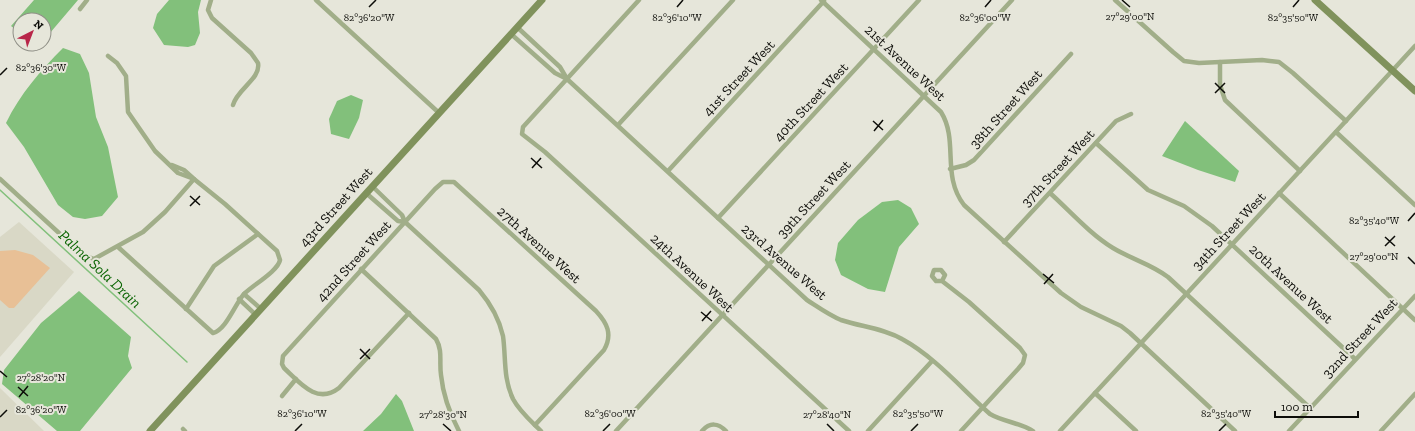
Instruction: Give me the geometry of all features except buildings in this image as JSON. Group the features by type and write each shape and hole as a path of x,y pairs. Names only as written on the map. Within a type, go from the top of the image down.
{"street":[{"path":"80,9 87,0"},
{"path":"211,0 208,10 212,18 256,58 258,66 256,74 239,93 233,105"},
{"path":"316,0 438,112"},
{"name":"43rd Street West","path":"150,431 438,112 542,0"},
{"path":"566,78 639,0"},
{"path":"618,125 733,0"},
{"name":"40th Street West","path":"718,218 919,0"},
{"name":"39th Street West","path":"616,431 1012,0"},
{"path":"1115,0 1181,58 1190,62 1262,60 1279,62 1346,121"},
{"path":"1316,0 1415,91"},
{"name":"21st Avenue West","path":"823,1 925,95 941,112 950,134 950,168 952,180 961,201 1061,293 1089,312 1121,326 1235,431"},
{"name":"41st Street West","path":"668,172 823,1"},
{"name":"23rd Avenue West","path":"517,27 560,67 566,78"},
{"name":"23rd Avenue West","path":"511,34 554,72 566,78 807,300 826,313 842,320 894,334 911,344 932,361 982,407 999,419 1023,426 1033,431"},
{"name":"34th Street West","path":"1060,431 1415,46"},
{"name":"38th Street West","path":"950,168 966,165 974,160 1071,54"},
{"path":"108,56 117,62 126,76 128,85 127,107 132,118 155,151 172,165 184,170 258,234 279,255 279,263 276,268 239,299 225,323 217,332 213,333 118,247"},
{"path":"1220,62 1220,85 1225,100 1300,171"},
{"name":"24th Avenue West","path":"566,78 523,127 524,136 545,152 849,431"},
{"name":"37th Street West","path":"1004,242 1116,121 1131,114"},
{"path":"1336,132 1415,205"},
{"name":"20th Avenue West","path":"1096,143 1148,190 1193,212 1212,226 1355,359"},
{"path":"0,179 85,257 98,258 140,234 154,222 194,179"},
{"name":"42nd Street West","path":"296,380 284,368 282,360 283,356 435,189 443,182 447,181"},
{"name":"27th Avenue West","path":"447,181 456,183 596,311 607,325 608,341 604,350 535,425"},
{"path":"372,186 402,215 405,222 479,290 491,306 501,331 505,372 511,393 518,408 541,431"},
{"path":"1050,192 1102,240 1128,256 1158,270 1310,408"},
{"path":"366,193 398,221 405,222"},
{"path":"1279,193 1415,320"},
{"path":"186,309 214,266 258,234"},
{"path":"361,269 433,335 439,343 444,393 459,431"},
{"path":"942,281 969,302 1020,348 1024,358 1018,369 961,431"},
{"path":"244,294 259,312"},
{"name":"32nd Street West","path":"1289,431 1415,296"},
{"path":"239,299 259,312"},
{"path":"282,396 296,380 311,392 327,394 339,388 409,313"},
{"path":"868,431 932,361"},
{"path":"1095,394 1136,431"},
{"path":"1381,431 1415,394"},
{"path":"702,431 706,427 714,424 721,426 726,431"}],"shaded area":[{"path":"34,0 78,0 52,31 52,12 23,12"},
{"path":"169,0 201,0 198,12 200,33 195,45 188,47 164,45 153,28 157,14"},
{"path":"63,48 80,54 89,73 96,117 108,147 118,197 102,216 85,219 73,217 58,205 24,147 6,123 18,102 32,83"},
{"path":"351,95 363,100 359,118 349,139 331,134 329,119 337,101"},
{"path":"1185,121 1239,171 1235,182 1162,156"},
{"path":"898,200 911,208 919,224 899,247 885,292 868,289 841,275 835,260 838,243 858,220 882,202"},
{"path":"19,222 74,272 0,357 0,237"},
{"path":"15,250 33,255 50,268 14,308 9,308 0,300 0,251"},
{"path":"79,291 131,337 128,356 132,368 80,431 57,431 2,384 4,370 41,323"},
{"path":"0,388 44,431 0,431"},
{"path":"396,394 402,401 414,431 363,431 381,414"}],"waterway":[{"name":"Palma Sola Drain","path":"0,190 187,362"}]}
